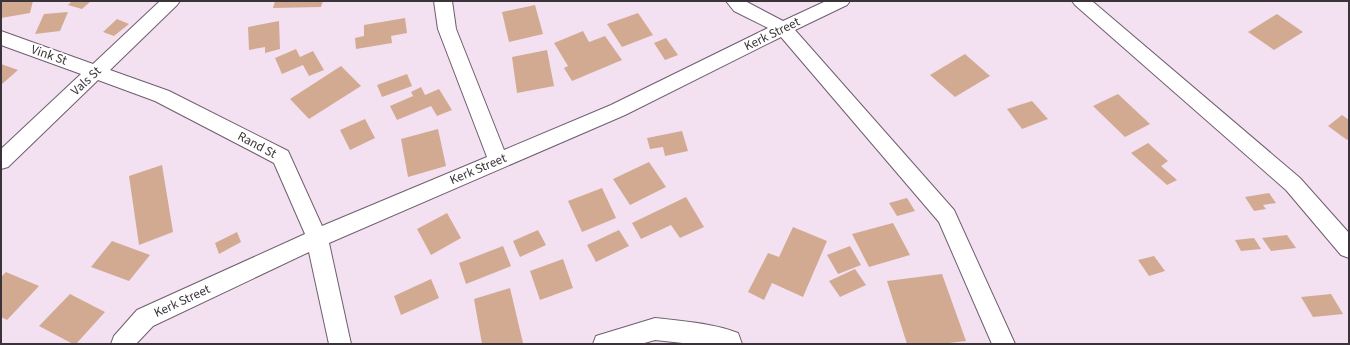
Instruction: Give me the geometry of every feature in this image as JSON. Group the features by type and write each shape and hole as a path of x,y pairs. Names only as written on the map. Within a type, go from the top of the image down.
{"street":[{"name":"Vals St","path":"1,161 170,1"},
{"path":"442,1 447,29 499,161"},
{"path":"735,1 740,7 783,28 947,216 1004,344"},
{"name":"Kerk Street","path":"122,344 145,318 317,238 618,110 783,28 841,1"},
{"path":"1081,1 1292,184 1349,248"},
{"name":"Vink St","path":"1,38 97,71"},
{"name":"Rand St","path":"97,71 162,96 281,157 317,238 340,344"},
{"path":"604,344 655,329 691,333 730,341 731,344"}],"building":[{"path":"1,1 33,1 30,13 1,18"},
{"path":"72,1 91,1 82,9 68,5"},
{"path":"275,1 323,1 321,7 273,8"},
{"path":"535,5 543,34 509,42 502,12"},
{"path":"68,12 60,31 35,34 44,14"},
{"path":"638,13 653,35 622,47 607,24"},
{"path":"1277,14 1303,32 1274,50 1248,32"},
{"path":"405,18 407,33 391,36 392,43 356,49 355,38 364,36 364,25"},
{"path":"117,19 129,24 114,36 103,32"},
{"path":"279,21 280,49 265,53 265,47 249,50 248,27"},
{"path":"583,31 589,42 605,36 622,60 572,81 564,68 568,66 554,43"},
{"path":"666,38 678,55 665,60 654,43"},
{"path":"296,49 300,57 313,51 324,70 309,76 303,65 282,74 275,58"},
{"path":"547,50 554,86 517,93 512,57"},
{"path":"965,54 990,76 955,97 930,75"},
{"path":"1,64 18,70 1,85"},
{"path":"341,66 361,86 309,119 290,99"},
{"path":"407,74 412,86 382,97 377,85"},
{"path":"421,87 425,95 439,89 452,110 437,116 431,106 397,120 390,106 413,96 411,92"},
{"path":"1118,94 1150,124 1125,137 1093,106"},
{"path":"1032,101 1048,119 1022,129 1007,109"},
{"path":"1342,115 1349,120 1349,138 1347,140 1328,126"},
{"path":"365,119 375,138 350,150 340,130"},
{"path":"438,129 446,166 408,177 401,139"},
{"path":"682,131 688,151 665,156 663,147 650,149 647,138"},
{"path":"1148,143 1168,161 1161,166 1177,180 1167,185 1131,153"},
{"path":"649,162 666,187 630,205 613,179"},
{"path":"162,165 173,232 139,245 129,176"},
{"path":"602,188 616,218 582,232 568,201"},
{"path":"1269,193 1276,203 1263,205 1266,209 1254,211 1245,197"},
{"path":"686,197 704,227 680,238 671,225 641,239 632,223"},
{"path":"907,198 915,211 897,216 889,203"},
{"path":"447,213 461,238 431,255 417,229"},
{"path":"893,223 910,255 869,267 852,234"},
{"path":"793,227 827,241 803,297 772,283 764,300 748,292 768,253 779,257"},
{"path":"538,230 546,245 520,257 513,241"},
{"path":"619,230 629,246 596,262 587,245"},
{"path":"237,232 241,242 219,254 215,243"},
{"path":"1287,235 1296,248 1271,251 1262,238"},
{"path":"1254,238 1261,249 1241,251 1235,240"},
{"path":"112,241 150,255 129,281 91,267"},
{"path":"503,246 511,266 466,284 459,263"},
{"path":"850,246 861,265 838,274 827,255"},
{"path":"1154,256 1165,271 1149,276 1138,260"},
{"path":"563,259 573,288 540,300 530,271"},
{"path":"855,269 866,285 840,297 829,281"},
{"path":"6,272 39,286 7,320 1,317 1,277"},
{"path":"942,274 966,341 940,344 907,344 887,281"},
{"path":"431,279 439,298 401,315 394,296"},
{"path":"510,288 523,343 482,344 474,299"},
{"path":"70,294 105,312 76,344 73,344 39,326"},
{"path":"1331,294 1343,314 1313,317 1301,297"}]}
